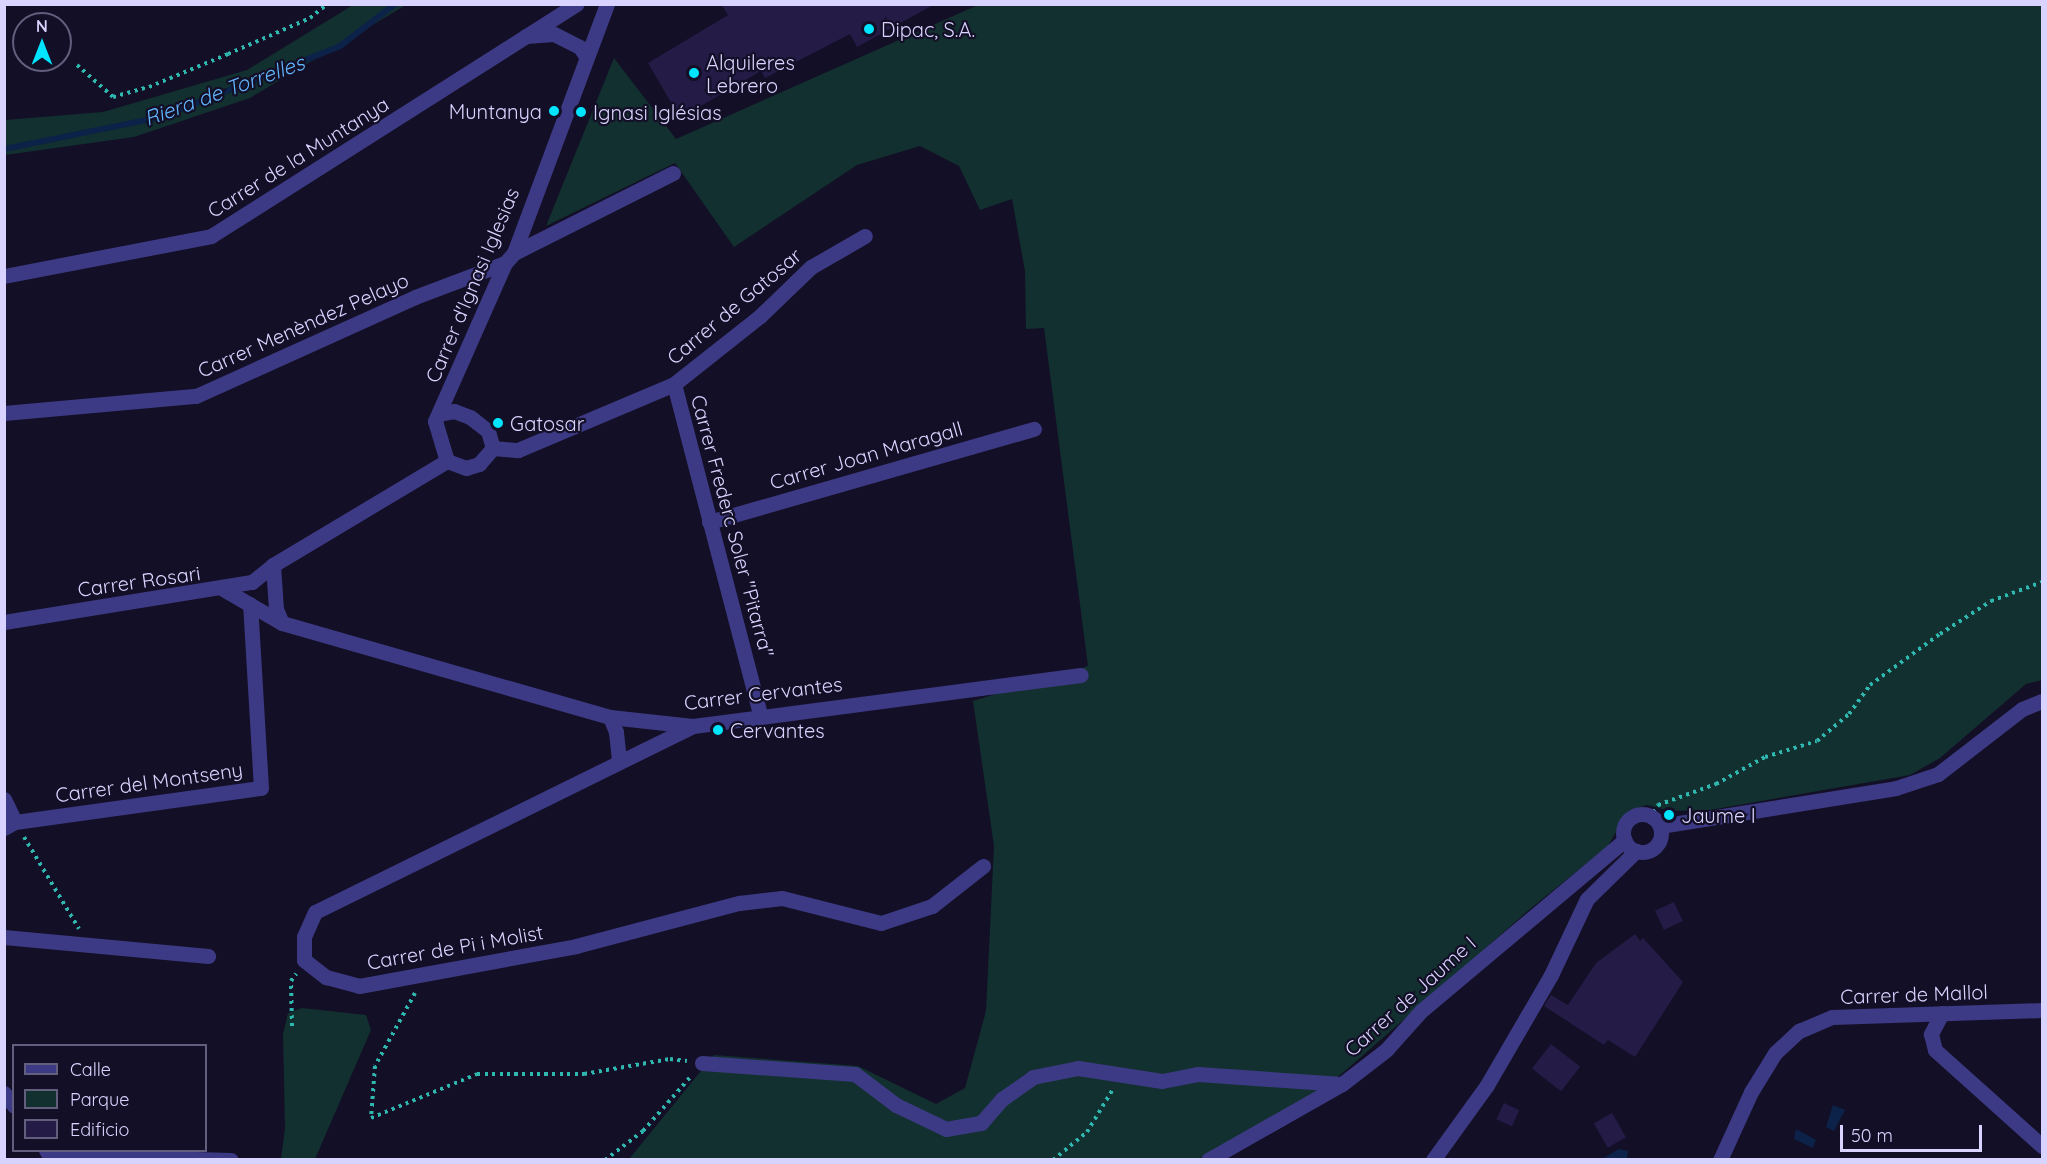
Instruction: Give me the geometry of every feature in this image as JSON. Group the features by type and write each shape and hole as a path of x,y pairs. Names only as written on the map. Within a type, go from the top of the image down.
{"street":[{"name":"Carrer de la Muntanya","path":"4,276 211,236 577,4"},
{"name":"Carrer d'Ignasi Iglesias","path":"439,414 509,258 585,55 607,4"},
{"name":"Carrer de la Muntanya","path":"523,37 554,34 580,46 585,55"},
{"name":"Carrer Menèndez Pelayo","path":"4,413 196,396 415,297 509,258 674,173"},
{"name":"Carrer de Gatosar","path":"494,448 518,450 674,384 760,316 812,267 865,236"},
{"name":"Carrer Frederc Soler \"Pitarra\"","path":"674,384 760,715"},
{"path":"454,411 470,417 489,431 494,448 479,464 466,468 447,461 435,421 439,414 454,411"},
{"name":"Carrer Joan Maragall","path":"709,522 1034,429"},
{"path":"282,624 276,609 273,565 447,461"},
{"name":"Carrer Rosari","path":"4,622 223,589 252,582 273,565"},
{"name":"Carrer Cervantes","path":"223,589 282,624 610,717 693,726 760,715 1081,675"},
{"name":"Carrer del Montseny","path":"10,825 261,788 250,604"},
{"name":"Carrer de Jaume I","path":"1208,1160 1342,1084 1386,1050 1420,1011 1625,840 1628,820 1640,814 1655,821 1896,788 1938,774 2022,709 2043,701"},
{"path":"610,717 616,732 619,762"},
{"path":"304,960 303,937 315,912 693,726"},
{"path":"4,799 10,825"},
{"path":"1625,840 1636,851 1647,852 1657,845 1655,821"},
{"path":"1433,1160 1487,1085 1551,975 1587,898 1636,851"},
{"name":"Carrer de Pi i Molist","path":"304,960 326,977 358,986 424,976 576,946 739,903 782,898 881,923 932,906 983,866"},
{"path":"4,937 208,956"},
{"name":"Carrer de Mallol","path":"1720,1160 1751,1092 1774,1053 1799,1031 1832,1017 2043,1010"},
{"path":"1942,1013 1931,1034 1935,1050 2043,1146"},
{"path":"702,1063 855,1074 896,1105 946,1129 981,1123 1002,1099 1033,1077 1078,1068 1123,1072 1162,1080 1198,1074 1342,1084"},
{"path":"47,1152 49,1155 231,1160"}],"path":[{"path":"77,64 113,97 149,87 228,54 310,18 327,4"},
{"path":"1655,821 1658,805 1676,796 1716,784 1765,757 1817,741 1849,714 1870,685 1940,634 1991,601 2043,582"},
{"path":"10,825 88,945"},
{"path":"292,1026 291,981 304,960"},
{"path":"424,976 375,1066 371,1118 477,1074 584,1074 670,1059 702,1063"},
{"path":"606,1160 643,1131 702,1063"},
{"path":"1053,1160 1087,1132 1123,1072"}],"green space":[{"path":"353,5 406,5 250,98 134,137 5,155 5,120 103,112 247,70"},
{"path":"978,5 2042,5 2042,680 2026,684 1940,758 1910,775 1710,810 1671,811 1647,805 1628,811 1608,846 1530,909 1345,1071 1309,1098 1198,1159 629,1159 714,1055 858,1066 936,1104 965,1088 986,1011 994,846 973,701 1088,666 1044,328 1026,329 1025,271 1012,199 980,210 959,166 920,146 857,165 734,247 675,163 546,226 614,58 676,139"},
{"path":"302,1008 366,1015 371,1030 315,1159 281,1159 285,1128 283,1034 288,1013"}],"water":[{"path":"1833,1105 1845,1110 1834,1131 1826,1127"},
{"path":"1796,1129 1816,1140 1813,1148 1794,1139"},
{"path":"1619,1149 1628,1151 1627,1159 1602,1159"}],"building":[{"path":"721,4 935,4 857,47 850,34 765,78 761,71 680,118 648,63 728,15"},
{"path":"1674,902 1683,921 1664,930 1655,911"},
{"path":"1635,934 1640,941 1643,938 1683,982 1635,1057 1608,1040 1604,1045 1544,1006 1551,995 1568,1005 1596,963"},
{"path":"1551,1044 1580,1067 1561,1091 1532,1068"},
{"path":"1504,1103 1519,1110 1512,1126 1496,1119"},
{"path":"1612,1113 1626,1137 1608,1148 1594,1124"}],"waterway":[{"name":"Riera de Torrelles","path":"4,149 161,117 340,46 395,4"}],"place":[{"name":"Dipac, S.A.","path":"869,29"},
{"name":"Alquileres Lebrero","path":"694,73"},
{"name":"Muntanya","path":"554,111"},
{"name":"Ignasi Iglésias","path":"581,112"},
{"name":"Gatosar","path":"498,423"},
{"name":"Cervantes","path":"718,730"},
{"name":"Jaume I","path":"1669,815"}]}
